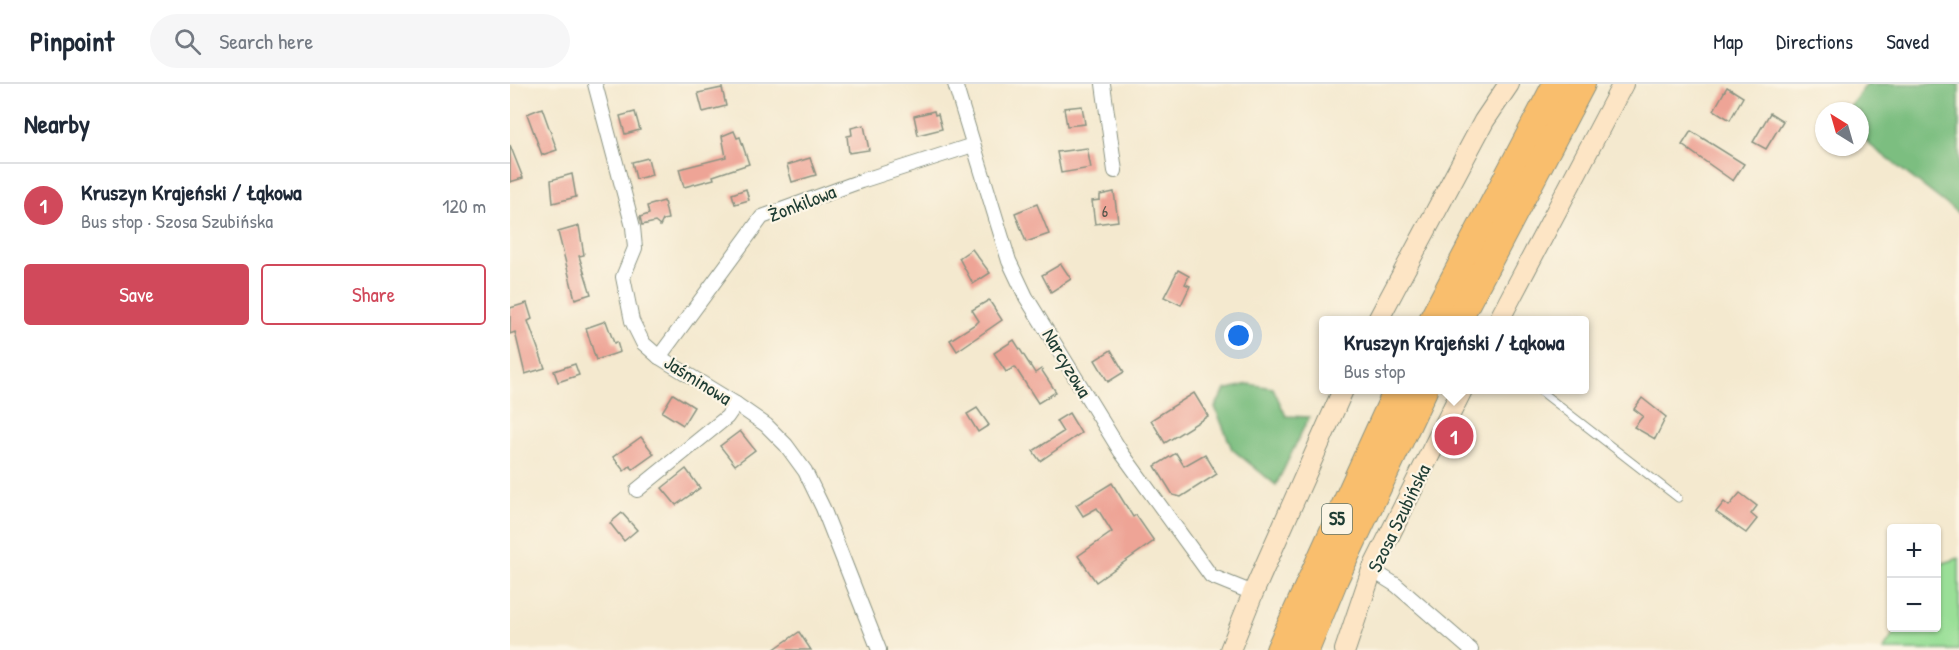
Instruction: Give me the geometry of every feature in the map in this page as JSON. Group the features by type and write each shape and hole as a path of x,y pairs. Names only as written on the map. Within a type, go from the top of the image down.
{"highway":[{"path":"1435,316 1557,84"},
{"path":"1461,316 1582,84"},
{"name":"S5","path":"1279,650 1395,394"},
{"name":"S5","path":"1306,650 1335,579 1422,394"}],"street":[{"name":"Jaśminowa","path":"595,84 633,227 635,248 623,277 632,321 644,343 659,357 736,404 780,438 805,471 823,508 879,650"},
{"name":"Narcyzowa","path":"955,84 1013,270 1026,297 1121,452 1211,576 1253,593"},
{"path":"1103,84 1116,171"},
{"path":"1381,316 1484,121 1509,84"},
{"path":"1502,316 1623,84"},
{"name":"Żonkilowa","path":"659,357 762,217 861,181 973,145"},
{"path":"1230,650 1341,394"},
{"name":"Szosa Szubińska","path":"1345,650 1372,570 1460,394"},
{"path":"637,490 727,417 736,404"},
{"path":"1372,570 1396,585 1471,650"}],"lane":[{"path":"1544,394 1678,498"}],"green space":[{"path":"1867,84 1959,84 1959,214 1870,145 1869,102 1853,102"},
{"path":"1248,384 1273,388 1286,416 1309,417 1276,485 1232,449 1215,407 1225,390"},
{"path":"1959,558 1959,650 1883,650 1895,632 1941,632 1941,564"}],"building":[{"path":"1727,87 1743,97 1730,120 1714,110"},
{"path":"722,88 726,106 703,112 698,93"},
{"path":"1082,106 1085,124 1067,126 1064,108"},
{"path":"542,108 557,150 542,155 527,114"},
{"path":"934,111 935,115 938,114 942,129 918,135 914,116"},
{"path":"635,112 640,130 625,134 620,116"},
{"path":"1770,113 1783,121 1766,149 1753,142"},
{"path":"864,125 869,150 849,153 847,136 852,135 851,128"},
{"path":"734,131 737,138 740,137 749,164 713,176 714,179 684,187 679,169 726,157 722,136"},
{"path":"1691,131 1744,164 1733,181 1682,145"},
{"path":"510,145 523,178 510,182"},
{"path":"1087,148 1091,168 1061,173 1057,152"},
{"path":"648,158 652,175 636,179 632,162"},
{"path":"810,158 816,175 792,182 787,165"},
{"path":"572,174 576,197 553,203 551,180"},
{"path":"746,189 749,200 735,204 732,194"},
{"path":"1114,192 1118,221 1095,224 1092,201 1100,200 1100,195"},
{"path":"664,201 668,219 663,220 660,226 655,222 642,225 640,217 649,214 647,206"},
{"path":"1037,204 1049,234 1026,242 1015,213"},
{"path":"579,226 584,255 579,256 591,294 575,299 558,232"},
{"path":"972,249 990,273 973,284 959,258"},
{"path":"1061,264 1071,279 1051,292 1042,275"},
{"path":"1178,270 1189,276 1185,284 1190,286 1181,305 1164,297"},
{"path":"989,300 1002,320 957,351 950,340 979,321 972,310"},
{"path":"527,303 532,319 528,321 545,368 525,374 515,332 510,334 510,308"},
{"path":"606,321 620,352 596,360 586,328"},
{"path":"1014,340 1035,373 1041,369 1056,392 1038,403 1015,367 1006,372 994,353"},
{"path":"1111,350 1124,372 1108,382 1095,360"},
{"path":"575,364 579,375 558,382 554,371"},
{"path":"1194,393 1208,416 1165,443 1151,420"},
{"path":"673,394 694,407 683,425 662,412"},
{"path":"1642,398 1666,417 1655,439 1634,427 1643,416 1634,409"},
{"path":"977,408 989,425 978,432 967,414"},
{"path":"1069,413 1081,433 1040,461 1033,451 1063,432 1056,421"},
{"path":"740,431 755,450 735,465 720,446"},
{"path":"641,437 654,454 633,469 630,466 624,471 613,457"},
{"path":"1176,453 1184,466 1205,454 1217,474 1181,497 1173,495 1155,466"},
{"path":"686,469 700,488 676,505 662,488"},
{"path":"1112,483 1133,517 1136,515 1154,541 1096,582 1078,556 1112,532 1097,508 1083,516 1076,505"},
{"path":"1740,493 1757,506 1751,514 1757,519 1746,533 1716,512 1724,502 1729,506"},
{"path":"622,513 637,530 624,541 610,523"},
{"path":"799,632 811,650 773,650"}],"place":[{"name":"Kruszyn Krajeński / Łąkowa","path":"1454,436"}]}
